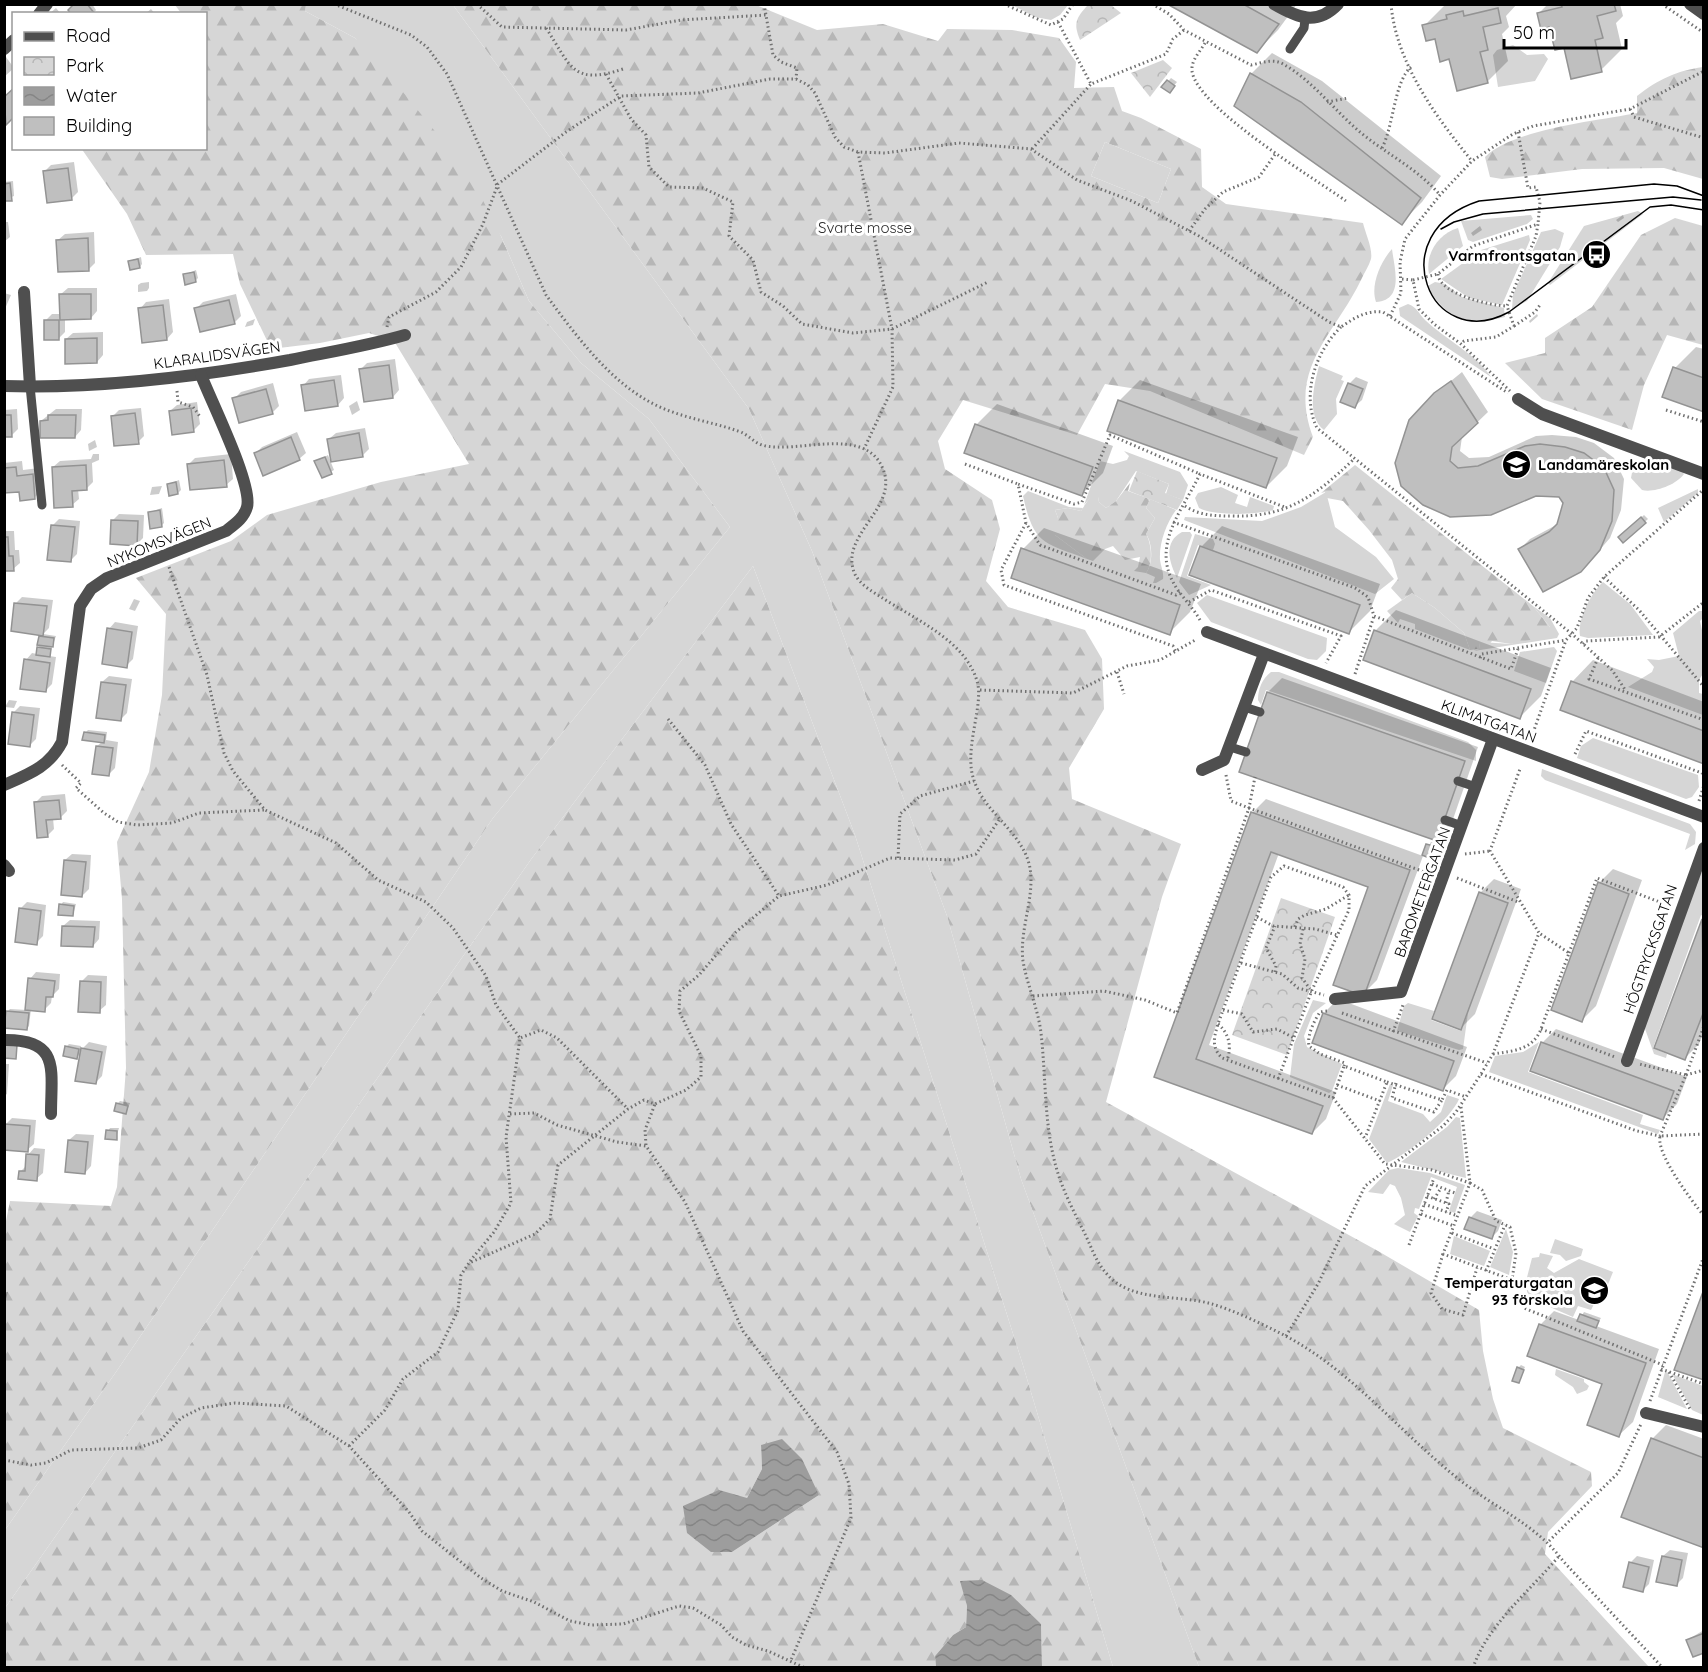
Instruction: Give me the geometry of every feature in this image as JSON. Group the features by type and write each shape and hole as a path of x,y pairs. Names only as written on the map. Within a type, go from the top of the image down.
{"street":[{"path":"1274,4 1305,19 1325,16 1338,4"},
{"path":"1690,4 1704,14"},
{"path":"24,292 30,387"},
{"name":"KLARALIDSVÄGEN","path":"4,386 63,387 201,375 385,341 405,335"},
{"name":"NYKOMSVÄGEN","path":"54,758 62,742 80,606 92,589 107,578 226,531 243,518 247,508 247,487 201,375"},
{"path":"1518,399 1542,414 1704,474"},
{"name":"KLIMATGATAN","path":"1207,632 1704,817"},
{"path":"1202,770 1224,760 1264,654"},
{"name":"BAROMETERGATAN","path":"1335,999 1401,992 1447,877 1462,826 1493,739"},
{"path":"4,786 42,768 54,758"},
{"name":"HÖGTRYCKSGATAN","path":"1627,1061 1704,848"},
{"path":"4,1040 26,1040 43,1048 51,1059 51,1114"},
{"path":"1646,1413 1704,1427"}],"lane":[{"path":"1290,49 1304,28 1305,19"},
{"path":"30,387 42,505"},
{"path":"1244,707 1260,712"},
{"path":"1230,747 1246,752"},
{"path":"1458,781 1476,787"},
{"path":"1445,820 1462,826"}],"path":[{"path":"334,4 411,35 427,47 447,74 546,295 623,384 664,409 739,431 762,445 780,447 831,444 864,449 881,465 887,486 881,503 858,538 852,559 853,571 859,581 874,593 944,638 964,655 974,671 980,690 970,754 974,781 979,794 1019,842 1030,868 1031,887 1023,959 1041,1029 1046,1109 1055,1162 1063,1186 1103,1270 1111,1279 1128,1289 1208,1302 1286,1336 1328,1363 1462,1483 1549,1541 1662,1668"},
{"path":"477,4 502,27 626,30 681,20 766,15"},
{"path":"764,4 773,55 781,62 797,68 796,79"},
{"path":"1004,4 1046,24 1058,22 1073,4"},
{"path":"1152,4 1169,14 1184,30 1205,43 1251,65 1270,60 1281,62 1306,80 1327,102 1383,148 1414,169 1440,195"},
{"path":"1391,4 1395,30 1411,68 1434,112 1472,161"},
{"path":"1662,4 1704,33"},
{"path":"1058,22 1091,84"},
{"path":"546,28 574,70 587,76 623,69"},
{"path":"1031,149 1091,84 1166,54 1173,39 1184,30"},
{"path":"1205,43 1193,61 1192,69 1199,87 1220,111 1346,201"},
{"path":"1383,148 1390,130 1403,74 1411,68"},
{"path":"1390,315 1401,293 1401,250 1405,239 1440,195 1472,161 1518,132 1533,126 1630,109 1703,72"},
{"path":"606,74 621,96 631,119 646,135 649,167 669,187 703,189 733,202 729,236 753,260 761,292 783,306 802,324 853,333 892,329 988,282"},
{"path":"385,341 389,317 436,292 461,267 483,224 498,184 566,132 621,96 698,93 770,79 796,79 808,85 815,93 835,137 844,147 858,152 885,153 959,143 1031,149 1077,180 1132,201 1189,231 1329,322 1341,327"},
{"path":"1327,102 1348,98"},
{"path":"1630,109 1634,117 1704,138"},
{"path":"1514,326 1507,306 1536,236 1540,202 1536,187 1528,188 1518,132"},
{"path":"858,152 892,329 893,387 864,449"},
{"path":"1189,231 1205,209 1223,192 1259,177 1276,153"},
{"path":"1402,279 1413,280 1438,274 1473,246 1538,224"},
{"path":"1438,274 1440,281 1456,293 1473,300 1507,306"},
{"path":"1413,280 1419,309 1434,324 1461,344 1518,399"},
{"path":"1461,344 1464,341 1496,337 1535,312 1540,305"},
{"path":"1518,399 1481,378 1390,315 1374,311 1341,327 1326,344 1317,362 1310,406 1317,428 1353,460 1572,634 1612,670 1626,691"},
{"path":"176,377 178,402 193,407 201,418"},
{"path":"1666,410 1704,422"},
{"path":"964,464 1074,504 1082,502 1110,435 1287,508"},
{"path":"1185,506 1204,514 1259,517 1287,508 1317,493 1353,460"},
{"path":"980,690 1073,693 1127,666 1160,660 1207,632 1190,602 1173,583 1165,558 1173,522 1185,506 1200,474"},
{"path":"1018,484 1026,523 1040,545 1176,595 1180,592"},
{"path":"1533,733 1566,640 1572,634 1588,598 1604,577 1704,489"},
{"path":"1173,522 1354,588 1368,597 1374,616 1351,686"},
{"path":"1026,523 1001,570 1005,585 1173,646 1176,652"},
{"path":"165,556 207,675 224,753 233,771 265,810 336,843 378,880 426,902 453,928 486,976 496,1005 520,1038 506,1137 511,1203 494,1232 461,1275 458,1310 438,1352 403,1379 385,1410 349,1446"},
{"path":"1604,577 1639,610 1659,637 1704,687"},
{"path":"1190,602 1211,590 1341,636 1319,675"},
{"path":"1583,644 1586,641 1659,637 1704,602"},
{"path":"1374,616 1511,669 1518,649"},
{"path":"1480,658 1482,654 1566,640"},
{"path":"1598,658 1589,679 1704,720"},
{"path":"1117,672 1124,694"},
{"path":"668,719 705,765 731,824 779,896"},
{"path":"1569,767 1586,731 1702,774 1704,778"},
{"path":"54,758 81,783 76,788 104,813 118,822 136,825 172,823 199,813 265,810"},
{"path":"1224,760 1232,801 1520,903"},
{"path":"1490,851 1520,769"},
{"path":"1033,996 1104,991 1145,1000 1177,1012 1248,808 1255,777"},
{"path":"898,858 900,814 920,796 974,781"},
{"path":"469,1263 535,1234 550,1218 558,1165 628,1109 644,1100 655,1104 686,1090 701,1077 701,1056 679,1011 680,991 699,975 736,932 779,896 827,885 890,858 955,860 976,854 999,820"},
{"path":"1459,855 1490,851"},
{"path":"1490,851 1539,933 1569,953"},
{"path":"1278,1079 1312,990 1348,910 1349,895 1343,886 1284,866 1271,877 1223,1010 1214,1047 1217,1053 1227,1060 1278,1079 1333,1098 1385,1164 1432,1170 1482,1190 1496,1221 1510,1227 1516,1253 1512,1280 1520,1301 1530,1313 1662,1367 1669,1372 1704,1384"},
{"path":"1493,1054 1523,1049 1538,1036 1597,878 1680,910"},
{"path":"1295,927 1298,920 1305,915 1326,909 1349,895"},
{"path":"1257,917 1275,926 1315,929 1337,935"},
{"path":"1275,926 1266,948 1276,966 1275,972"},
{"path":"1303,929 1300,944 1305,959 1302,978 1312,990"},
{"path":"1286,1336 1318,1284 1365,1186 1443,1125 1461,1105 1482,1074 1493,1054 1539,933"},
{"path":"1241,963 1275,972 1291,979 1298,988 1312,990 1335,999"},
{"path":"1223,1010 1242,1014 1253,1032 1277,1029 1294,1038"},
{"path":"1333,1098 1345,1063 1320,1054 1309,1046 1308,1041 1320,1012 1335,1011 1487,1063"},
{"path":"1218,1024 1224,1030 1229,1042 1227,1060"},
{"path":"1704,1026 1686,1075 1704,1070"},
{"path":"520,1038 541,1030 557,1038 628,1109"},
{"path":"1344,1066 1442,1100"},
{"path":"1482,1074 1637,1131 1660,1136 1704,1134"},
{"path":"1365,1139 1387,1082"},
{"path":"1396,1083 1392,1098 1434,1112 1447,1090 1466,1097"},
{"path":"1337,1085 1380,1101"},
{"path":"655,1104 645,1130 646,1146 685,1202 742,1331 837,1452 849,1484 851,1518 791,1660"},
{"path":"1461,1105 1470,1184 1443,1254 1431,1293 1442,1309 1463,1315 1477,1268"},
{"path":"510,1114 534,1113 557,1125 595,1136 646,1146"},
{"path":"1660,1136 1660,1147 1668,1163 1704,1216"},
{"path":"1410,1245 1434,1178"},
{"path":"1432,1184 1455,1193"},
{"path":"1434,1199 1441,1188"},
{"path":"1446,1212 1449,1204 1446,1203 1449,1191"},
{"path":"1427,1196 1446,1203"},
{"path":"1424,1204 1458,1216"},
{"path":"1434,1219 1438,1209"},
{"path":"1421,1214 1454,1226"},
{"path":"1486,1271 1505,1225"},
{"path":"1452,1233 1494,1249"},
{"path":"1443,1254 1512,1280"},
{"path":"1549,1541 1618,1473 1646,1413 1704,1256"},
{"path":"1669,1372 1692,1413 1688,1422"},
{"path":"4,1460 30,1465 46,1463 71,1450 138,1448 161,1440 180,1418 201,1408 235,1403 286,1406 349,1446 409,1512 422,1531 481,1578 502,1591 534,1602 570,1621 591,1625 623,1624 679,1606 693,1608 721,1625 732,1637 746,1645 791,1660 805,1668"},
{"path":"1473,1668 1478,1654 1505,1614 1560,1556"}],"green space":[{"path":"306,4 453,5 749,409 812,551 947,916 1021,1179 1199,1667 1113,1667 1022,1362 855,835 753,566 532,858 5,1608 5,1530 116,1372 493,818 730,527 649,419 581,363 529,301 501,236 355,38 305,11"},
{"path":"175,5 306,5 305,11 355,38 385,70 469,173 501,236 529,301 581,363 649,419 730,527 493,818 116,1372 5,1530 4,1231 10,1201 111,1206 117,1187 126,1068 122,899 117,842 149,772 162,695 166,614 136,578 231,541 267,515 381,482 469,464 394,341 369,333 320,343 271,349 240,284 233,254 146,255 127,214 82,150 207,150 207,12 180,12"},
{"name":"Svarte mosse","path":"453,5 756,5 817,30 883,24 938,41 947,29 1012,30 1059,38 1076,62 1074,88 1114,87 1122,111 1141,118 1201,149 1202,187 1226,204 1363,223 1370,246 1371,259 1350,300 1317,354 1310,372 1306,391 1306,413 1313,437 1304,455 1150,391 1105,384 1077,435 963,400 938,441 945,469 992,500 1000,529 986,581 1008,607 1085,630 1102,659 1104,709 1069,768 1072,799 1181,844 1162,897 1106,1102 1378,1251 1479,1310 1483,1351 1493,1399 1503,1428 1591,1472 1592,1486 1548,1532 1545,1554 1649,1667 1199,1667 1021,1179 947,916 812,551 749,409","holes":["1105,142 1171,169 1158,203 1091,176"]},
{"path":"1012,5 1068,5 1060,15 1051,20 1035,17"},
{"path":"1088,5 1111,5 1121,13 1080,40 1076,25"},
{"path":"1513,45 1527,55 1544,54 1548,59 1535,81 1498,87 1493,55 1497,50"},
{"path":"1163,60 1172,68 1150,97 1131,73"},
{"path":"1703,67 1703,179 1664,168 1582,169 1502,179 1490,177 1485,157 1498,147 1535,133 1637,113 1637,96 1645,90 1676,73"},
{"path":"1105,142 1171,169 1158,203 1091,176"},
{"path":"1638,211 1643,214 1550,285 1548,283 1584,226"},
{"path":"1531,215 1533,219 1527,224 1473,242 1468,240 1461,221"},
{"path":"1675,218 1703,226 1703,345 1667,335 1644,385 1632,430 1542,399 1505,363 1545,353 1545,338 1592,307 1641,235"},
{"path":"1458,228 1463,246 1429,274 1429,259 1434,246 1444,235"},
{"path":"1555,229 1564,233 1560,247 1527,301 1512,309 1513,295 1541,232"},
{"path":"1529,235 1530,240 1502,305 1469,298 1441,279 1481,250"},
{"path":"1392,249 1396,282 1394,289 1385,300 1376,302 1374,288 1378,274"},
{"path":"1435,282 1445,284 1462,297 1504,308 1505,317 1481,321 1460,318 1442,306 1435,297 1428,286"},
{"path":"1408,304 1433,327 1477,361 1491,377 1400,316 1399,308"},
{"path":"1319,366 1343,376 1341,380 1344,381 1336,399 1337,414 1324,430 1318,424 1313,409"},
{"path":"1124,451 1180,472 1188,485 1183,500 1166,494 1169,484 1136,471 1116,501 1106,508 1099,502 1098,497 1090,498 1084,505 1100,461 1113,464 1127,460 1129,456"},
{"path":"1642,459 1682,471 1684,474 1676,482 1664,487 1642,490 1631,478 1633,467"},
{"path":"1355,465 1533,606 1550,627 1548,636 1511,644 1492,641 1488,646 1480,643 1479,649 1470,650 1464,633 1435,608 1412,593 1402,600 1391,588 1398,579 1392,560 1343,501 1327,498 1325,492 1321,493"},
{"path":"1137,471 1169,484 1165,493 1183,500 1177,510 1129,491"},
{"path":"1130,483 1128,491 1150,499 1146,508 1155,518 1146,534 1151,554 1150,565 1146,573 1134,571 1138,567 1140,557 1125,560 1113,546 1105,549 1093,561 1087,559 1055,535 1052,527 1058,518 1055,510 1068,508 1081,511 1090,497 1098,496 1099,502 1106,508 1116,501"},
{"path":"1221,487 1238,495 1235,503 1247,507 1250,497 1274,506 1273,510 1236,514 1206,511 1199,508 1195,498 1198,493"},
{"path":"1698,489 1698,493 1664,522 1658,508"},
{"path":"1028,491 1069,507 1083,508 1081,511 1068,508 1055,510 1058,518 1055,535 1087,559 1050,545 1036,533 1023,496"},
{"path":"1326,492 1335,527 1376,557 1394,579 1375,594 1184,520 1185,517 1262,521 1301,507"},
{"path":"1150,499 1176,510 1166,527 1162,540 1160,560 1163,579 1156,583 1153,583 1155,577 1146,573 1150,565 1151,554 1146,534 1155,518 1146,508"},
{"path":"1182,532 1190,532 1192,535 1177,578 1169,553 1172,541"},
{"path":"1195,534 1213,539 1215,544 1213,550 1198,545 1187,576 1211,585 1189,595 1179,582"},
{"path":"753,566 855,835 1022,1362 1113,1667 1042,1667 1041,1624 961,1581 967,1606 966,1627 953,1635 935,1656 936,1667 5,1668 5,1608 532,858","holes":["761,1445 819,1495 732,1552 747,1498 762,1469"]},
{"path":"1603,582 1630,604 1653,635 1588,638 1580,636 1581,622 1586,607"},
{"path":"1412,593 1435,608 1464,633 1470,650 1415,629 1415,624 1400,619 1398,623 1387,611"},
{"path":"1207,595 1327,638 1326,651 1317,660 1308,659 1211,622 1197,603"},
{"path":"1533,606 1550,618 1559,634 1557,638 1474,651 1479,649 1480,642 1511,644 1550,627"},
{"path":"1699,611 1703,611 1703,618 1700,621 1703,635 1704,672 1699,680 1699,693 1703,694 1703,715 1628,687 1652,672 1654,667 1647,659 1659,660 1679,656 1673,633"},
{"path":"1554,647 1557,651 1546,683 1514,671 1520,652"},
{"path":"1271,672 1279,672 1468,742 1476,750 1476,761 1266,690 1261,705 1258,700 1260,688"},
{"path":"1593,738 1698,775 1699,787 1692,797 1686,799 1577,758 1581,746"},
{"path":"1542,769 1690,824 1696,832 1695,844 1685,850 1690,834 1545,780 1541,776"},
{"path":"1703,871 1703,916 1701,915 1653,1048 1667,1054 1666,1058 1654,1054 1644,1026"},
{"path":"1281,898 1335,917 1287,1055 1232,1035"},
{"path":"1313,1000 1326,1003 1313,1013 1304,1036 1307,1047 1342,1064 1332,1091 1329,1093 1290,1077 1294,1044"},
{"path":"1408,1003 1434,1011 1431,1020 1461,1031 1468,1013 1463,1049 1459,1050 1397,1031 1404,1006"},
{"path":"1539,1042 1528,1072 1643,1115 1640,1124 1660,1130 1658,1134 1489,1072 1495,1056 1523,1052"},
{"path":"1390,1084 1393,1085 1388,1101 1423,1114 1430,1122 1441,1112 1447,1095 1459,1099 1447,1116 1428,1135 1387,1163 1369,1139"},
{"path":"1456,1117 1460,1118 1466,1178 1401,1162 1447,1127"},
{"path":"1398,1168 1430,1173 1465,1185 1455,1213 1449,1211 1457,1187 1431,1177 1419,1209 1415,1208 1414,1213 1418,1216 1410,1232 1394,1224 1405,1215 1395,1186 1390,1184 1383,1194 1368,1192 1389,1170"},
{"path":"1506,1229 1513,1252 1509,1275 1490,1267"},
{"path":"1454,1236 1490,1251 1484,1266 1450,1254"},
{"path":"1555,1239 1583,1249 1581,1256 1566,1261 1560,1255 1550,1253"},
{"path":"1540,1253 1553,1256 1547,1268 1554,1273 1579,1259 1613,1272 1600,1304 1594,1304 1591,1310 1578,1306 1573,1317 1529,1298 1525,1285 1532,1258 1539,1257"},
{"path":"1556,1369 1584,1379 1589,1386 1587,1390 1577,1394 1573,1387 1555,1375"},
{"path":"1665,1372 1668,1373 1687,1409 1658,1397"},
{"path":"1672,1374 1703,1386 1703,1415 1692,1410"}],"water":[{"path":"782,1439 802,1459 819,1495 732,1552 711,1552 687,1533 683,1506 719,1490 747,1498 762,1469 761,1445"},
{"path":"982,1580 1011,1595 1041,1624 1042,1667 936,1667 935,1656 953,1635 966,1627 967,1606 960,1581"}],"building":[{"path":"74,4 87,4 93,12 70,12 68,10"},
{"path":"1167,4 1243,4 1279,24 1257,53"},
{"path":"1561,4 1614,4 1616,11 1597,16 1603,38 1595,40 1602,72 1571,79 1564,48 1555,50 1549,27 1541,30 1537,13 1562,7"},
{"path":"1498,8 1501,23 1483,27 1488,50 1480,52 1488,83 1457,91 1449,59 1440,62 1435,39 1426,41 1422,25 1447,19 1446,15 1463,11 1464,16"},
{"path":"1250,73 1301,102 1421,198 1402,225 1234,106"},
{"path":"1167,80 1175,86 1170,93 1161,87"},
{"path":"12,90 12,119 6,125 4,97"},
{"path":"68,168 72,200 47,203 43,171"},
{"path":"10,183 12,201 4,201 4,184"},
{"path":"88,238 89,271 58,272 56,240"},
{"path":"138,259 140,268 130,270 128,261"},
{"path":"194,272 196,282 185,285 183,274"},
{"path":"59,294 91,294 91,319 60,320"},
{"path":"229,300 235,324 200,332 194,308"},
{"path":"163,305 167,340 142,343 138,308"},
{"path":"44,320 59,320 59,340 44,340"},
{"path":"97,338 97,363 65,364 65,339"},
{"path":"389,365 393,398 364,402 359,369"},
{"path":"1673,367 1704,378 1704,412 1662,397"},
{"path":"334,380 338,406 305,411 301,385"},
{"path":"1451,381 1478,423 1452,447 1450,461 1458,468 1478,466 1525,446 1540,444 1565,447 1584,453 1604,468 1614,490 1612,521 1600,550 1581,572 1543,592 1518,549 1549,532 1557,524 1563,503 1559,497 1536,496 1491,515 1450,517 1423,505 1401,486 1395,463 1409,420 1434,393"},
{"path":"1348,383 1363,389 1355,408 1340,402"},
{"path":"266,389 273,414 239,423 232,398"},
{"path":"1118,400 1277,458 1266,488 1107,431"},
{"path":"191,408 194,432 172,435 169,411"},
{"path":"135,413 139,444 114,446 111,416"},
{"path":"4,415 11,415 12,437 4,437"},
{"path":"48,415 76,415 75,438 40,438 40,421 48,420"},
{"path":"975,424 1093,467 1082,496 964,453"},
{"path":"359,433 363,457 331,462 327,439"},
{"path":"291,437 300,460 263,476 254,453"},
{"path":"325,457 332,474 322,478 314,461"},
{"path":"224,460 227,487 190,490 187,464"},
{"path":"86,465 87,490 72,491 73,507 54,508 52,467"},
{"path":"16,467 17,476 33,474 35,499 20,501 19,492 4,493 4,468"},
{"path":"176,482 178,494 169,496 167,484"},
{"path":"160,510 162,527 150,529 148,512"},
{"path":"1641,517 1646,523 1623,543 1618,537"},
{"path":"111,520 138,521 137,546 110,544"},
{"path":"51,525 75,527 71,562 47,560"},
{"path":"4,537 8,537 9,556 13,556 14,571 4,571"},
{"path":"1200,546 1360,605 1349,634 1189,575"},
{"path":"1021,548 1180,605 1170,635 1011,578"},
{"path":"14,603 47,606 43,636 11,631"},
{"path":"107,628 132,632 127,668 102,664"},
{"path":"1374,630 1531,689 1520,719 1363,660"},
{"path":"39,636 54,638 53,647 37,645"},
{"path":"37,647 51,649 50,657 36,655"},
{"path":"24,659 50,663 46,692 20,689"},
{"path":"1571,681 1704,731 1704,764 1560,710"},
{"path":"101,682 126,685 121,721 96,718"},
{"path":"1267,692 1465,761 1437,841 1239,772"},
{"path":"12,712 34,715 30,747 8,744"},
{"path":"84,732 105,735 104,743 82,740"},
{"path":"96,746 113,748 109,776 92,774"},
{"path":"59,800 61,819 46,820 48,837 37,838 34,802"},
{"path":"1251,812 1410,870 1364,996 1333,985 1368,887 1271,852 1266,865 1196,1059 1323,1106 1312,1134 1154,1077"},
{"path":"1426,844 1434,846 1429,858 1422,855"},
{"path":"64,860 86,862 82,897 61,895"},
{"path":"1598,882 1629,894 1582,1022 1551,1010"},
{"path":"1479,892 1508,903 1461,1030 1432,1019"},
{"path":"59,904 74,906 73,916 58,915"},
{"path":"19,908 41,911 37,945 15,942"},
{"path":"1702,919 1704,1011 1685,1060 1654,1048"},
{"path":"62,926 95,927 93,947 61,946"},
{"path":"28,978 55,981 53,997 46,997 45,1012 25,1010"},
{"path":"80,981 101,982 100,1013 78,1012"},
{"path":"6,1011 29,1013 27,1030 4,1028"},
{"path":"1323,1013 1454,1061 1443,1091 1312,1043"},
{"path":"1541,1042 1674,1091 1663,1120 1530,1071"},
{"path":"4,1044 17,1045 16,1059 4,1058"},
{"path":"65,1046 79,1049 77,1059 63,1056"},
{"path":"81,1048 102,1052 96,1084 75,1081"},
{"path":"116,1103 128,1106 126,1114 114,1111"},
{"path":"4,1124 30,1126 28,1152 4,1150"},
{"path":"106,1130 117,1131 117,1140 105,1139"},
{"path":"68,1140 88,1142 85,1174 65,1172"},
{"path":"26,1154 39,1155 37,1181 18,1179 19,1171 25,1171"},
{"path":"1469,1217 1496,1227 1492,1239 1464,1229"},
{"path":"1704,1289 1704,1380 1674,1370"},
{"path":"1580,1314 1599,1321 1596,1328 1577,1321"},
{"path":"1539,1324 1646,1363 1619,1437 1587,1425 1602,1384 1527,1356"},
{"path":"1517,1367 1524,1370 1519,1383 1512,1381"},
{"path":"1651,1438 1704,1458 1704,1548 1621,1517"},
{"path":"1662,1556 1682,1560 1677,1586 1656,1582"},
{"path":"1629,1562 1649,1567 1643,1592 1623,1587"},
{"path":"1704,1633 1704,1653 1693,1657 1686,1640"}],"tram line":[{"path":"1704,196 1677,186 1654,184 1479,201 1449,217 1431,238 1424,262 1427,285 1439,304 1457,317 1481,321 1509,312 1650,207 1671,205 1704,210"},
{"path":"1441,229 1454,222 1483,214 1673,197 1701,200"}],"place":[{"name":"Varmfrontsgatan","path":"1597,255"},
{"name":"Landamäreskolan","path":"1517,464"},
{"name":"Temperaturgatan 93 förskola","path":"1594,1291"}]}
